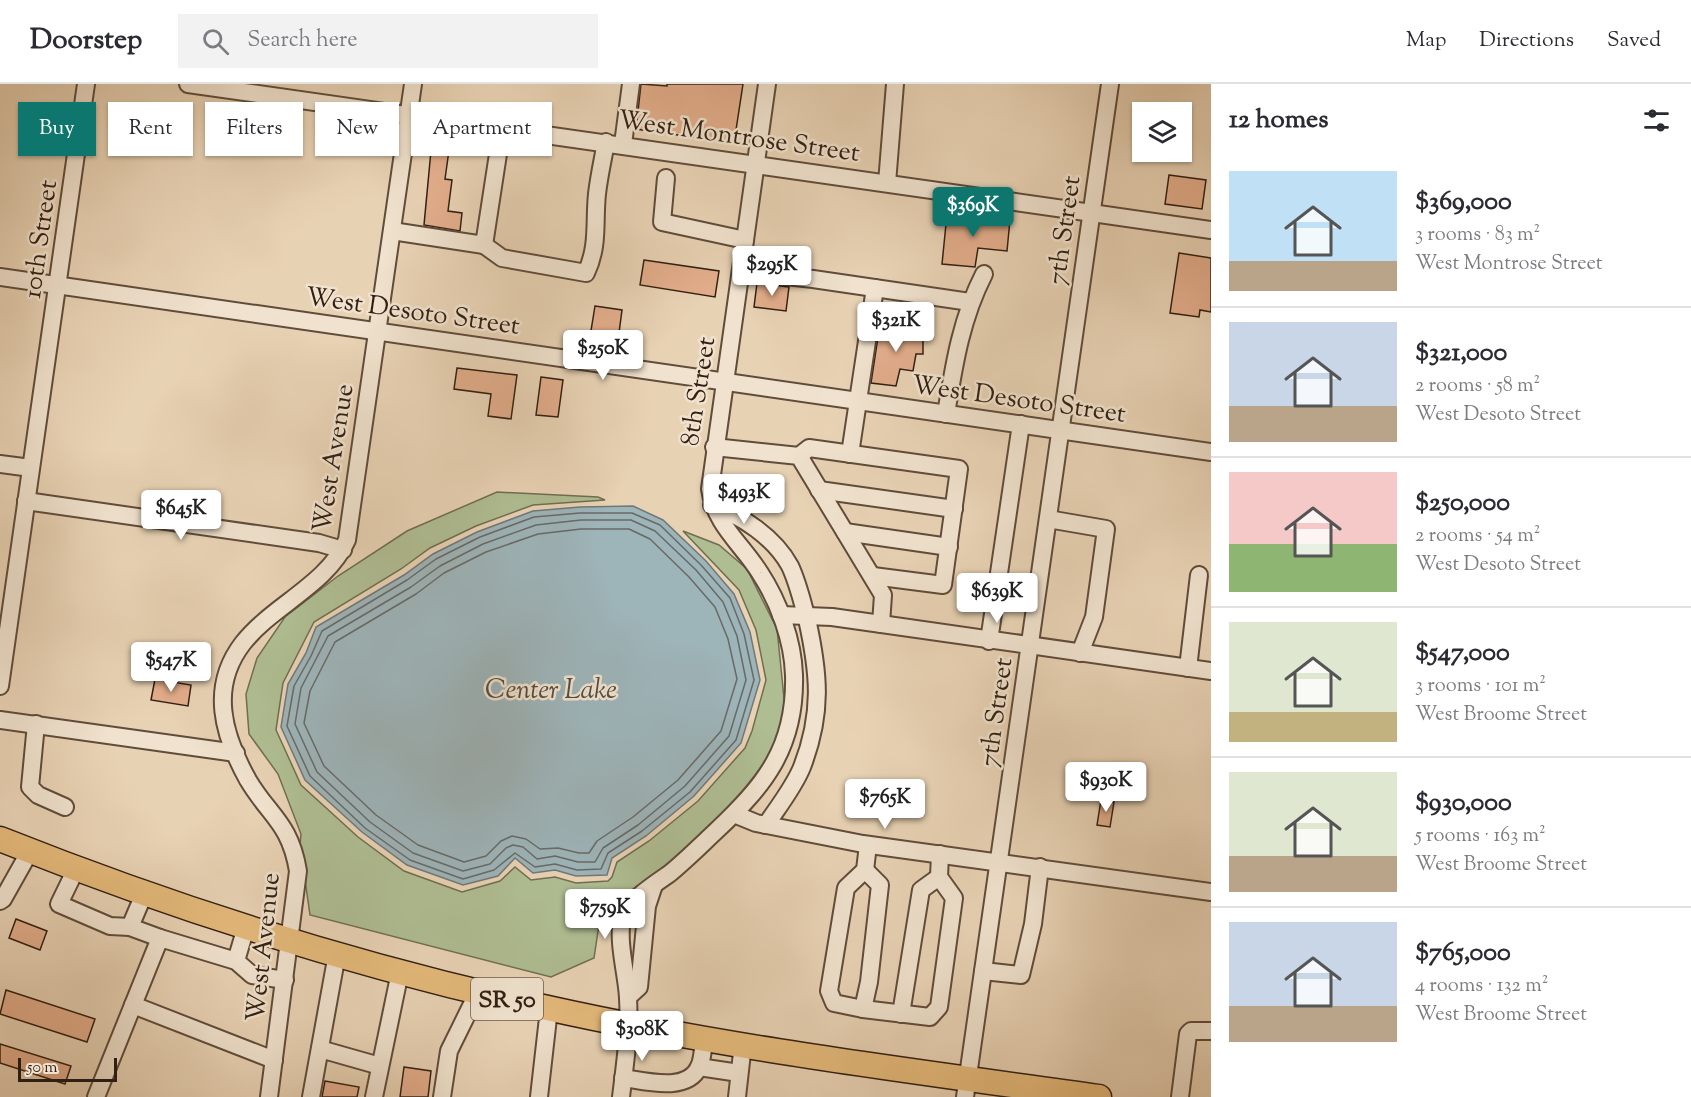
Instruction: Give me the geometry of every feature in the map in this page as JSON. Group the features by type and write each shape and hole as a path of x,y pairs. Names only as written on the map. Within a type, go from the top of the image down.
{"highway":[{"name":"SR 50","path":"0,839 144,894 290,941 400,972 549,1009 967,1088 1099,1097"}],"street":[{"name":"10th Street","path":"0,686 2,655 86,84"},
{"name":"West Montrose Street","path":"188,84 411,116"},
{"name":"West Avenue","path":"269,1097 298,885 295,852 290,838 248,779 222,717 221,699 223,685 234,656 263,621 316,578 343,550 352,521 413,84"},
{"path":"623,144 631,84"},
{"name":"8th Street","path":"621,1097 628,1024 628,997 621,933 623,915 629,906 680,865 735,814 762,784 773,769 784,744 790,718 794,674 773,594 760,572 730,535 712,505 710,489 714,447 767,84"},
{"path":"887,183 895,84"},
{"name":"7th Street","path":"967,1088 1110,84"},
{"name":"West Montrose Street","path":"552,135 1211,230"},
{"path":"392,231 484,245 502,258 586,273 593,259 597,236 597,196 606,142"},
{"path":"484,245 498,156"},
{"path":"666,178 662,222 745,240"},
{"path":"741,271 970,302"},
{"path":"946,414 960,332 970,302 984,274"},
{"name":"West Desoto Street","path":"0,277 1211,452"},
{"path":"850,454 875,288"},
{"path":"989,641 1021,424"},
{"path":"714,447 799,456 809,448 959,469 943,585 873,576"},
{"path":"799,456 883,595 880,624"},
{"path":"0,464 31,468"},
{"path":"819,490 954,509"},
{"path":"26,501 319,543 343,550"},
{"path":"712,505 729,511 761,533 789,565 800,592 817,661 818,696 813,727 801,768 766,825"},
{"path":"1048,519 1106,529 1094,617 1080,653"},
{"path":"845,532 949,548"},
{"path":"1188,668 1199,575"},
{"path":"780,615 806,615 880,624 1211,671"},
{"path":"0,720 236,753"},
{"path":"36,724 30,787 38,795 65,807"},
{"path":"735,814 766,825 868,845 999,861 1211,892"},
{"path":"868,845 865,870 846,888 829,991 834,1003 901,1014 930,1017 939,1007 954,898 939,877 940,854"},
{"path":"0,901 30,851"},
{"path":"983,971 1021,975 1033,924 1040,867"},
{"path":"76,869 58,904 110,926 130,927 236,961 252,975 285,980"},
{"path":"863,1009 869,982 880,885 865,870"},
{"path":"901,1014 921,890 939,877"},
{"name":"8th Street","path":"628,997 639,987 647,906 655,884"},
{"path":"130,927 144,894"},
{"path":"236,961 246,927"},
{"path":"96,1097 160,938"},
{"path":"311,1097 337,954"},
{"path":"374,1097 400,972"},
{"path":"442,1097 449,1051 478,992"},
{"path":"133,1005 274,1060"},
{"path":"539,1097 549,1009"},
{"path":"1180,1097 1188,1034 1191,1031 1211,1031"},
{"path":"623,1078 660,1083 677,1083 688,1079 699,1067 704,1038"},
{"path":"737,1097 743,1044"},
{"path":"320,1049 380,1066"},
{"path":"699,1067 739,1073"}],"green space":[{"path":"497,492 598,497 605,500 533,505 476,526 430,548 401,569 314,622 283,683 276,730 301,785 358,837 404,871 462,892 500,881 515,867 531,880 555,877 576,883 608,881 612,877 617,862 649,841 698,801 745,748 766,680 756,630 739,590 683,531 719,545 747,569 777,629 785,708 783,721 767,765 733,805 731,804 729,809 675,859 625,895 600,918 594,958 551,977 310,915 300,845 301,834 278,774 249,734 246,694 257,658 285,617 338,576 407,531"}],"water":[{"name":"Center Lake","path":"633,506 663,520 706,561 734,594 750,632 760,680 741,743 694,796 646,836 612,858 607,875 576,876 555,870 533,873 515,858 498,876 463,885 407,865 362,832 305,780 281,727 288,684 306,653 316,627 404,575 433,554 477,532 533,511"}],"building":[{"path":"641,84 667,86 667,84 743,84 734,143 636,129"},
{"path":"430,156 448,156 445,179 452,180 448,211 462,213 460,231 424,225"},
{"path":"1169,175 1206,180 1202,209 1165,204"},
{"path":"947,214 1010,220 1007,251 978,248 975,267 942,264"},
{"path":"1179,253 1211,258 1211,312 1200,310 1199,317 1170,313"},
{"path":"644,260 719,271 715,297 640,285"},
{"path":"757,283 789,287 786,311 754,307"},
{"path":"595,306 622,310 617,348 589,343"},
{"path":"880,324 923,330 923,354 916,354 913,371 900,369 896,386 871,383"},
{"path":"457,368 517,375 511,419 488,416 491,394 454,389"},
{"path":"541,377 563,380 558,417 536,415"},
{"path":"155,679 191,685 188,706 151,700"},
{"path":"1101,800 1114,802 1110,827 1097,825"},
{"path":"16,919 47,931 40,950 9,938"},
{"path":"6,990 95,1019 87,1042 0,1014"},
{"path":"0,1044 71,1066 65,1084 0,1063"},
{"path":"404,1067 431,1071 428,1097 400,1097"},
{"path":"325,1081 359,1087 357,1097 322,1097"}]}
